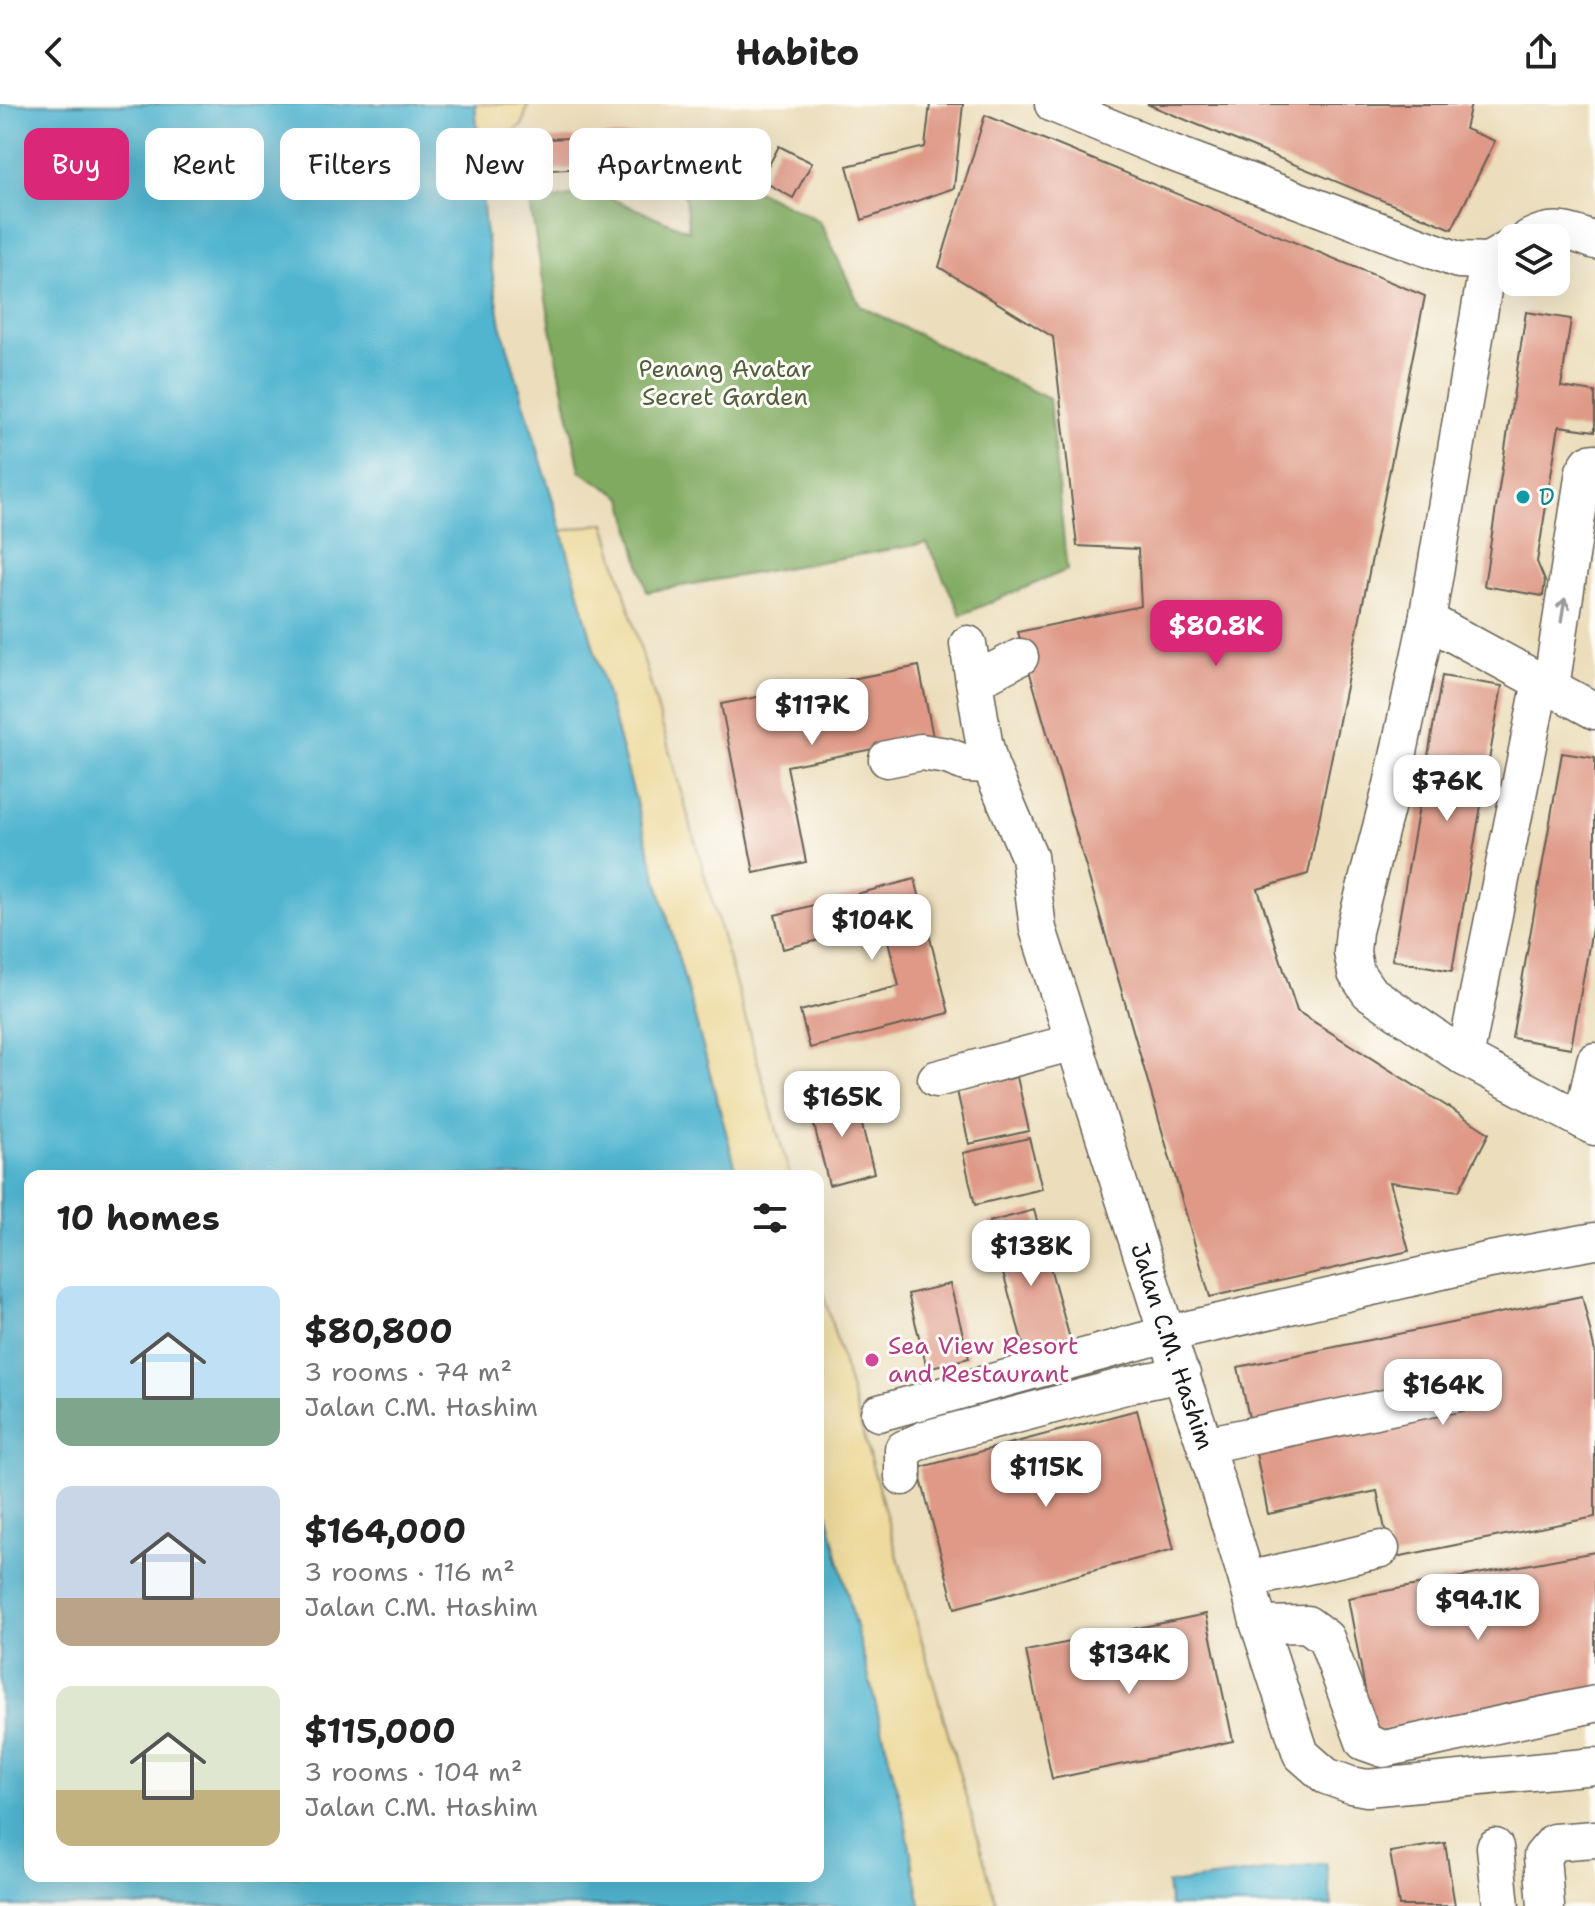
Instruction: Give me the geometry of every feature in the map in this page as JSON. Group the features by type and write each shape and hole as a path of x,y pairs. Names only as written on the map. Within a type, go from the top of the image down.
{"street":[{"path":"1053,104 1170,152 1458,260 1498,254"},
{"path":"1570,231 1595,241"},
{"path":"1498,264 1392,785 1354,931 1352,952 1356,973 1369,992 1465,1058 1589,1123 1595,1061"},
{"path":"1465,1058 1546,684 1584,471 1589,463 1595,462"},
{"path":"1427,620 1595,711"},
{"name":"Jalan C.M. Hashim","path":"968,644 990,765 1029,856 1038,929 1301,1754 1326,1776 1367,1788 1595,1766"},
{"path":"974,681 1020,657"},
{"path":"887,759 921,752 947,756 968,764 990,765"},
{"path":"936,1079 1074,1042"},
{"path":"879,1413 1167,1334 1490,1260 1595,1241"},
{"path":"903,1477 903,1449 925,1439 1182,1374"},
{"path":"1205,1445 1463,1392"},
{"path":"1247,1580 1381,1549"},
{"path":"1259,1625 1307,1624 1326,1638 1364,1742 1384,1749 1595,1704"},
{"path":"1546,1906 1542,1856 1554,1842 1595,1839"},
{"path":"1495,1847 1501,1906"}],"green space":[{"name":"Penang Avatar Secret Garden","path":"569,196 569,200 615,200 689,231 685,200 771,200 771,197 820,221 860,306 1049,399 1067,570 961,615 927,543 647,592 623,498 580,471 530,204"}],"sand":[{"path":"475,104 528,104 523,124 518,128 477,128"},
{"path":"605,523 788,1170 736,1170 562,531"},
{"path":"824,1296 997,1906 921,1906 903,1812 824,1501"}],"water":[{"path":"0,104 475,104 477,128 436,128 436,200 483,200 501,325 562,531 736,1170 24,1170 24,1882 824,1882 824,1501 903,1812 921,1906 0,1906"},
{"path":"1326,1863 1332,1906 1170,1906 1167,1884"}],"building":[{"path":"930,104 963,104 954,188 862,220 847,166 925,147"},
{"path":"1147,104 1471,104 1465,129 1495,141 1452,229"},
{"path":"985,115 1425,296 1308,874 1258,889 1297,1011 1489,1133 1459,1191 1390,1182 1409,1251 1210,1297 1018,632 1141,606 1138,549 1077,546 1053,337 939,267"},
{"path":"569,138 569,169 553,170 553,139"},
{"path":"779,146 812,163 793,198 771,186 771,161"},
{"name":"D","path":"1526,312 1571,319 1561,387 1595,392 1595,431 1559,426 1537,562 1545,581 1543,596 1484,586"},
{"path":"919,666 933,737 787,766 806,862 754,873 721,704"},
{"path":"1442,676 1502,686 1452,971 1392,960"},
{"path":"1562,753 1595,758 1595,912 1571,1048 1512,1038"},
{"path":"915,879 949,1013 810,1048 800,1011 899,986 884,924 783,949 775,915"},
{"path":"1017,1077 1029,1131 969,1144 957,1091"},
{"path":"854,1093 874,1173 829,1185 809,1105"},
{"path":"1029,1138 1042,1189 975,1205 963,1153"},
{"path":"1034,1210 1074,1353 1029,1366 989,1222"},
{"path":"950,1284 969,1358 927,1368 908,1294"},
{"path":"1582,1296 1595,1352 1595,1517 1391,1558 1377,1491 1268,1514 1255,1448 1486,1400 1482,1379 1251,1427 1238,1367"},
{"path":"1137,1410 1174,1549 955,1608 918,1468"},
{"path":"1595,1552 1595,1691 1373,1732 1348,1598"},
{"path":"1206,1614 1233,1741 1052,1779 1026,1651"},
{"path":"1445,1843 1455,1906 1399,1906 1390,1852"}],"place":[{"name":"D","path":"1523,497"},
{"name":"Sea View Resort and Restaurant","path":"872,1360"}]}
